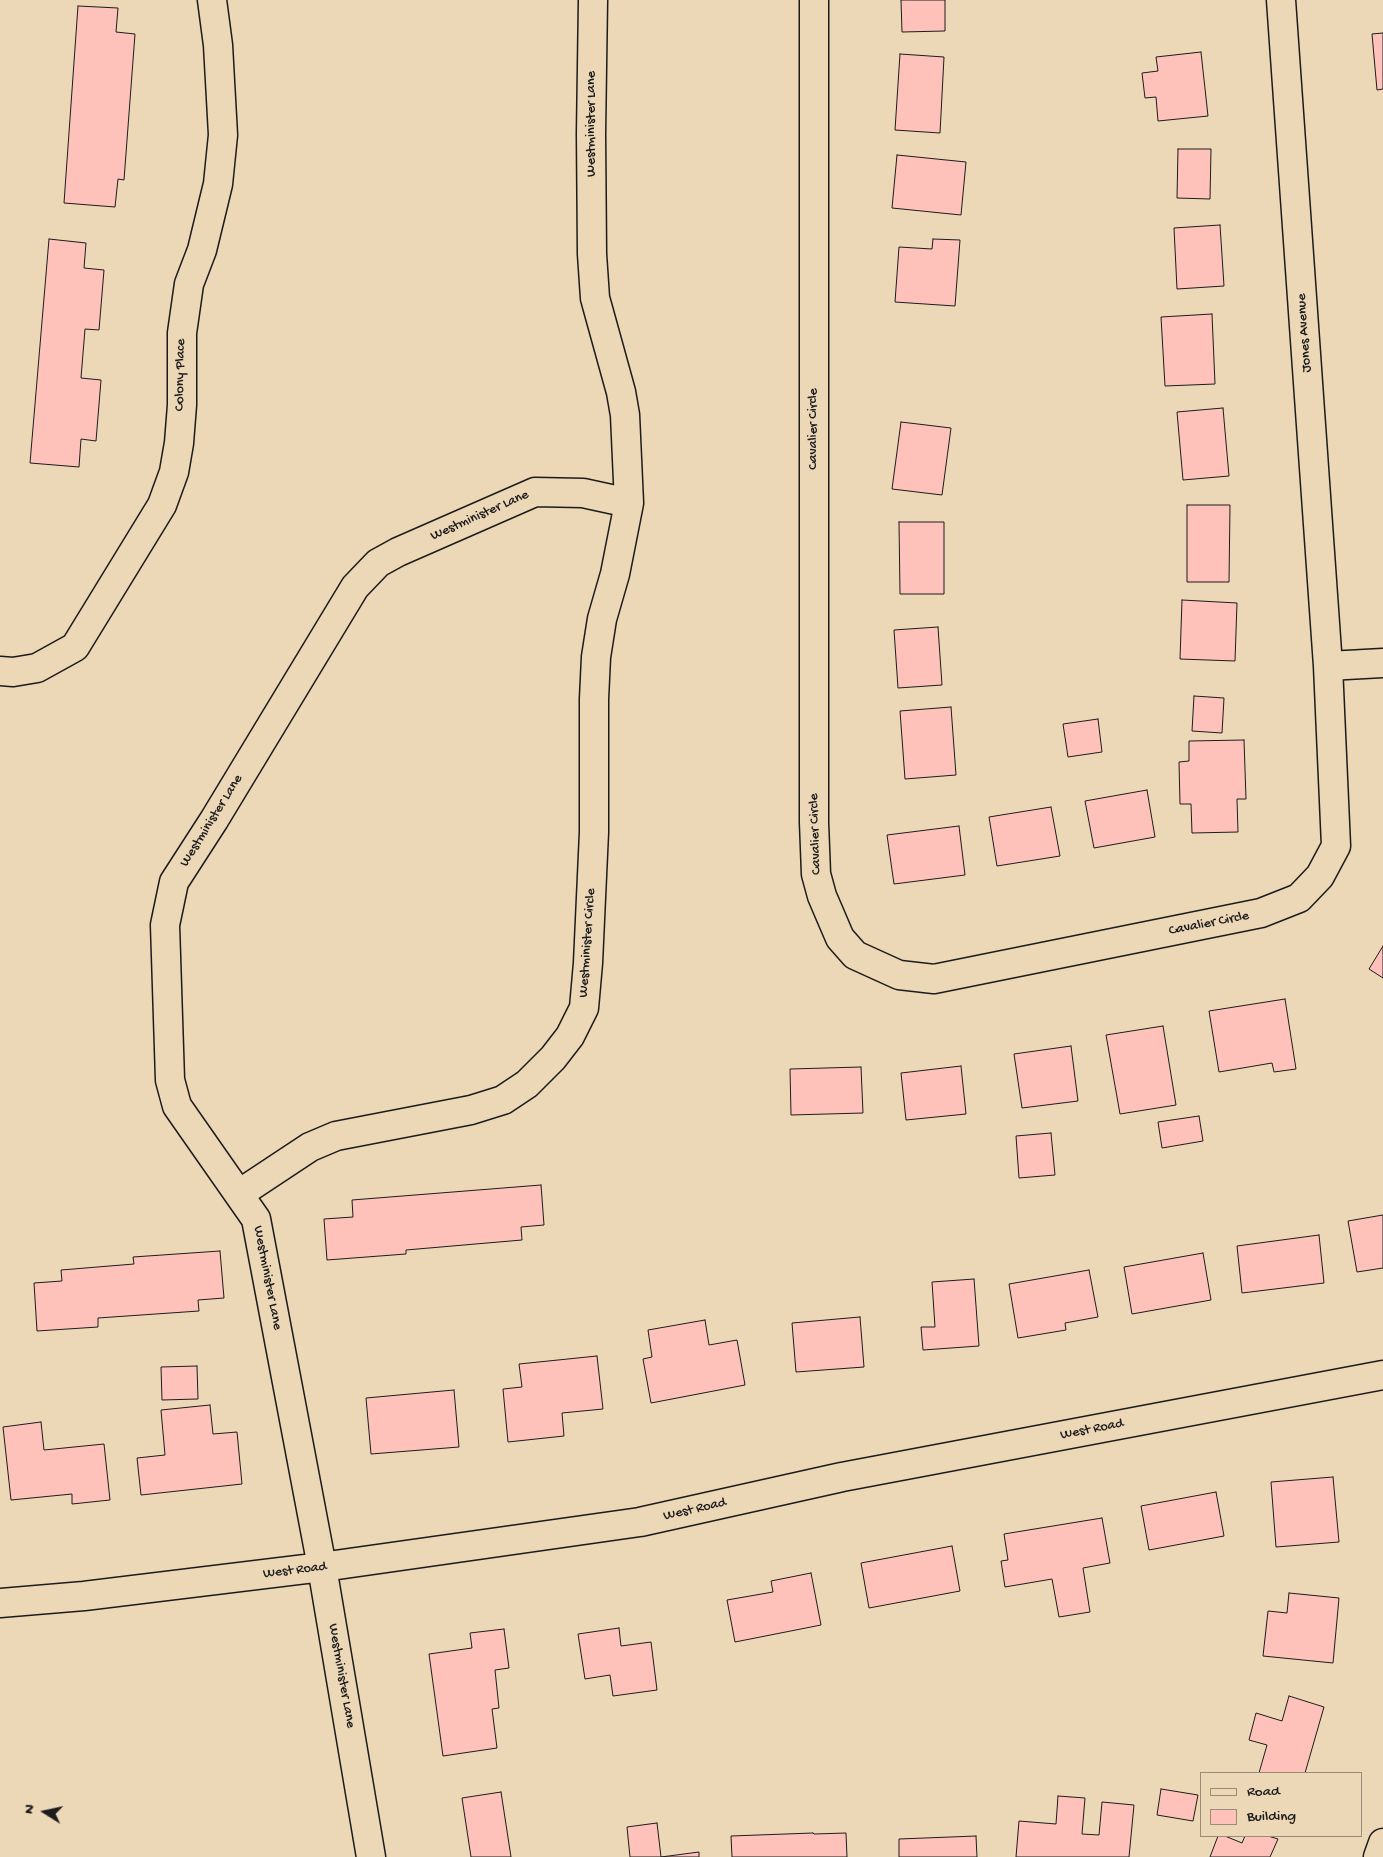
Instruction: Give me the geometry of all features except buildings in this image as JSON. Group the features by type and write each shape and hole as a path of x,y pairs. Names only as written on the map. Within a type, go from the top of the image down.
{"street":[{"name":"Colony Place","path":"0,671 13,672 37,668 75,647 162,505 174,472 179,444 182,405 182,333 189,284 202,250 218,184 223,135 218,45 212,0"},
{"name":"Westminister Lane","path":"371,1857 322,1568 256,1219 177,1106 170,1080 165,925 174,882 214,820 355,587 378,563 398,552 535,492 584,492 630,503 625,415 621,392 595,298 592,254 591,143 593,0"},
{"name":"Cavalier Circle","path":"814,0 814,822 816,874 822,896 840,938 855,955 899,975 934,979 1262,913 1299,898 1320,876 1336,846 1328,666"},
{"name":"Jones Avenue","path":"1281,0 1328,666"},
{"name":"Westminister Circle","path":"239,1194 310,1147 336,1136 471,1110 503,1100 527,1084 553,1058 570,1036 584,1008 588,963 594,832 594,699 596,657 602,618 615,574 630,503"},
{"path":"1328,666 1383,663"},
{"name":"West Road","path":"0,1604 322,1568 640,1522 842,1477 1383,1375"},
{"path":"1378,1857 1383,1843"}]}
